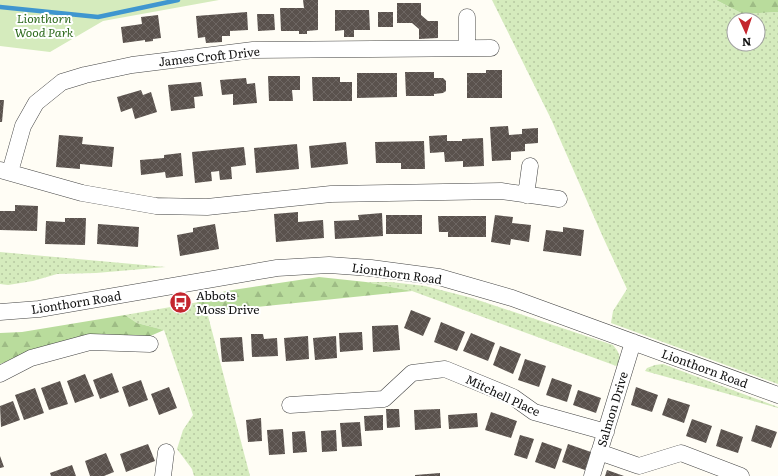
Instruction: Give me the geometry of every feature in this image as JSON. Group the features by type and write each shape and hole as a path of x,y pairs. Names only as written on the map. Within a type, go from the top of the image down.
{"street":[{"path":"467,17 467,48"},
{"name":"James Croft Drive","path":"5,171 23,126 36,103 62,82 85,75 132,65 253,50 491,48"},
{"path":"526,194 530,166"},
{"path":"5,171 82,193 156,206 207,206 331,194 501,191 558,199"},
{"name":"Lionthorn Road","path":"0,312 39,310 277,268 329,265 371,268 439,277 512,298 778,395"},
{"path":"0,374 31,358 90,342 150,344"},
{"name":"Salmon Drive","path":"592,476 633,342"},
{"name":"Mitchell Place","path":"290,405 384,399 412,372 445,369 513,397 534,412 606,432"},
{"path":"163,476 166,452"},
{"path":"599,452 639,466 681,453 741,476"}],"green space":[{"name":"Lionthorn Wood Park","path":"0,0 219,0 103,21 50,52 0,46"},
{"path":"492,0 716,0 739,12 726,12 726,52 766,52 766,13 778,12 778,384 611,323 613,311 627,289 551,119"},
{"path":"716,0 778,0 778,12 739,12"},
{"path":"0,252 166,267 96,273 57,274 33,281 8,285 0,284"},
{"path":"319,277 366,282 412,291 207,312 199,307 199,302 206,297 226,291"},
{"path":"366,282 391,282 425,286 472,298 613,345 619,355 619,367 412,291"},
{"path":"199,302 199,307 207,312 250,476 194,476 192,469 177,449 183,430 193,415 164,330 137,323 125,315"},
{"path":"125,315 137,323 164,330 148,337 39,350 0,364 0,333 22,332"},
{"path":"663,364 778,408 645,371 647,368"}],"building":[{"path":"303,0 318,0 318,30 307,31 307,34 299,34 299,31 281,31 280,8 304,8"},
{"path":"397,3 421,3 421,15 428,21 438,21 438,38 419,39 419,29 412,23 397,23"},
{"path":"335,10 369,10 370,30 354,30 354,37 344,37 344,30 335,31"},
{"path":"247,12 248,30 230,31 230,36 222,36 222,42 206,43 205,37 198,38 196,16"},
{"path":"378,12 393,12 393,27 378,27"},
{"path":"257,14 274,14 275,30 258,31"},
{"path":"158,15 161,38 153,39 153,41 145,42 145,40 123,43 121,27 142,24 141,17"},
{"path":"486,70 502,70 502,98 467,98 467,73 486,73"},
{"path":"405,72 434,72 434,78 443,78 446,81 446,91 443,93 434,94 434,96 406,96"},
{"path":"357,73 397,73 397,97 357,98"},
{"path":"268,76 300,76 300,90 292,90 293,101 269,101"},
{"path":"312,77 340,77 340,82 352,82 352,101 313,101"},
{"path":"246,78 247,84 255,83 257,103 233,105 233,94 222,95 220,80"},
{"path":"201,82 203,96 194,97 195,108 171,111 168,85"},
{"path":"141,90 143,95 151,92 157,112 135,119 132,108 121,112 117,97"},
{"path":"0,100 4,100 2,122 0,122"},
{"path":"508,126 509,135 522,134 522,129 538,128 538,143 525,144 525,151 511,152 511,160 492,161 490,127"},
{"path":"59,135 83,137 82,144 114,147 112,167 80,164 80,169 56,167"},
{"path":"447,135 447,141 462,141 462,139 483,138 484,166 463,167 463,161 445,162 444,152 430,153 429,136"},
{"path":"424,141 425,169 401,169 401,163 376,163 375,142"},
{"path":"346,142 348,164 311,168 309,146"},
{"path":"297,144 299,169 256,173 254,148"},
{"path":"244,147 246,165 231,167 232,179 220,180 219,171 211,172 212,181 195,183 192,152"},
{"path":"181,153 183,176 166,178 165,172 141,175 140,160 164,158 164,155"},
{"path":"15,205 38,206 37,231 0,230 0,211 15,211"},
{"path":"298,212 298,222 323,220 324,238 276,242 274,214"},
{"path":"382,213 383,236 335,239 334,221 359,220 358,215"},
{"path":"386,215 422,215 422,234 386,234"},
{"path":"495,215 513,217 512,223 531,225 529,242 511,239 510,245 491,242"},
{"path":"438,216 486,216 486,237 448,237 448,232 439,232"},
{"path":"65,218 86,218 85,245 45,244 46,221 65,222"},
{"path":"98,224 139,227 138,247 97,244"},
{"path":"215,224 219,249 180,256 177,235 193,232 193,228"},
{"path":"563,227 584,230 581,256 543,251 546,230 563,232"},
{"path":"411,310 431,318 423,336 404,328"},
{"path":"441,322 465,332 457,351 434,342"},
{"path":"398,325 400,350 373,352 372,326"},
{"path":"362,332 363,350 340,352 339,333"},
{"path":"471,333 495,343 488,361 463,351"},
{"path":"251,334 263,334 264,339 277,338 278,356 252,357"},
{"path":"308,336 309,359 286,361 284,338"},
{"path":"336,336 337,358 315,360 313,338"},
{"path":"242,337 244,361 222,362 220,338"},
{"path":"500,346 521,354 513,374 493,365"},
{"path":"525,359 546,366 539,387 518,380"},
{"path":"112,373 119,392 100,399 93,380"},
{"path":"85,374 94,396 75,403 67,381"},
{"path":"552,378 572,385 567,402 546,395"},
{"path":"141,380 148,400 129,407 122,387"},
{"path":"60,381 68,404 49,410 41,388"},
{"path":"169,387 177,408 159,415 151,394"},
{"path":"636,387 658,395 652,412 631,405"},
{"path":"35,388 44,413 24,420 15,395"},
{"path":"578,390 601,398 596,413 573,405"},
{"path":"668,398 690,405 684,423 662,415"},
{"path":"13,401 20,420 1,427 0,406"},
{"path":"386,409 399,409 400,427 387,428"},
{"path":"440,409 441,428 415,430 414,410"},
{"path":"491,412 517,421 511,438 485,430"},
{"path":"477,413 478,427 449,429 448,415"},
{"path":"383,415 383,430 365,431 364,416"},
{"path":"261,418 262,441 248,442 246,420"},
{"path":"692,419 712,426 706,443 686,436"},
{"path":"360,422 362,446 342,447 340,423"},
{"path":"756,425 777,432 771,448 751,441"},
{"path":"283,429 285,454 269,455 267,430"},
{"path":"721,429 743,437 738,453 716,446"},
{"path":"336,430 337,451 322,452 321,431"},
{"path":"305,431 307,452 293,453 292,432"},
{"path":"520,435 534,439 527,459 514,455"},
{"path":"542,442 562,449 555,469 535,462"},
{"path":"148,444 155,461 126,472 120,454"},
{"path":"568,444 591,452 585,470 562,462"},
{"path":"106,453 114,472 104,476 90,476 85,461"},
{"path":"0,456 4,467 0,468"},
{"path":"72,465 76,476 51,476 50,473"},
{"path":"607,470 624,476 605,476"},
{"path":"440,473 440,476 415,476 415,475"}],"waterway":[{"path":"0,7 98,17 178,0"}],"place":[{"name":"Abbots Moss Drive","path":"180,302"}]}
